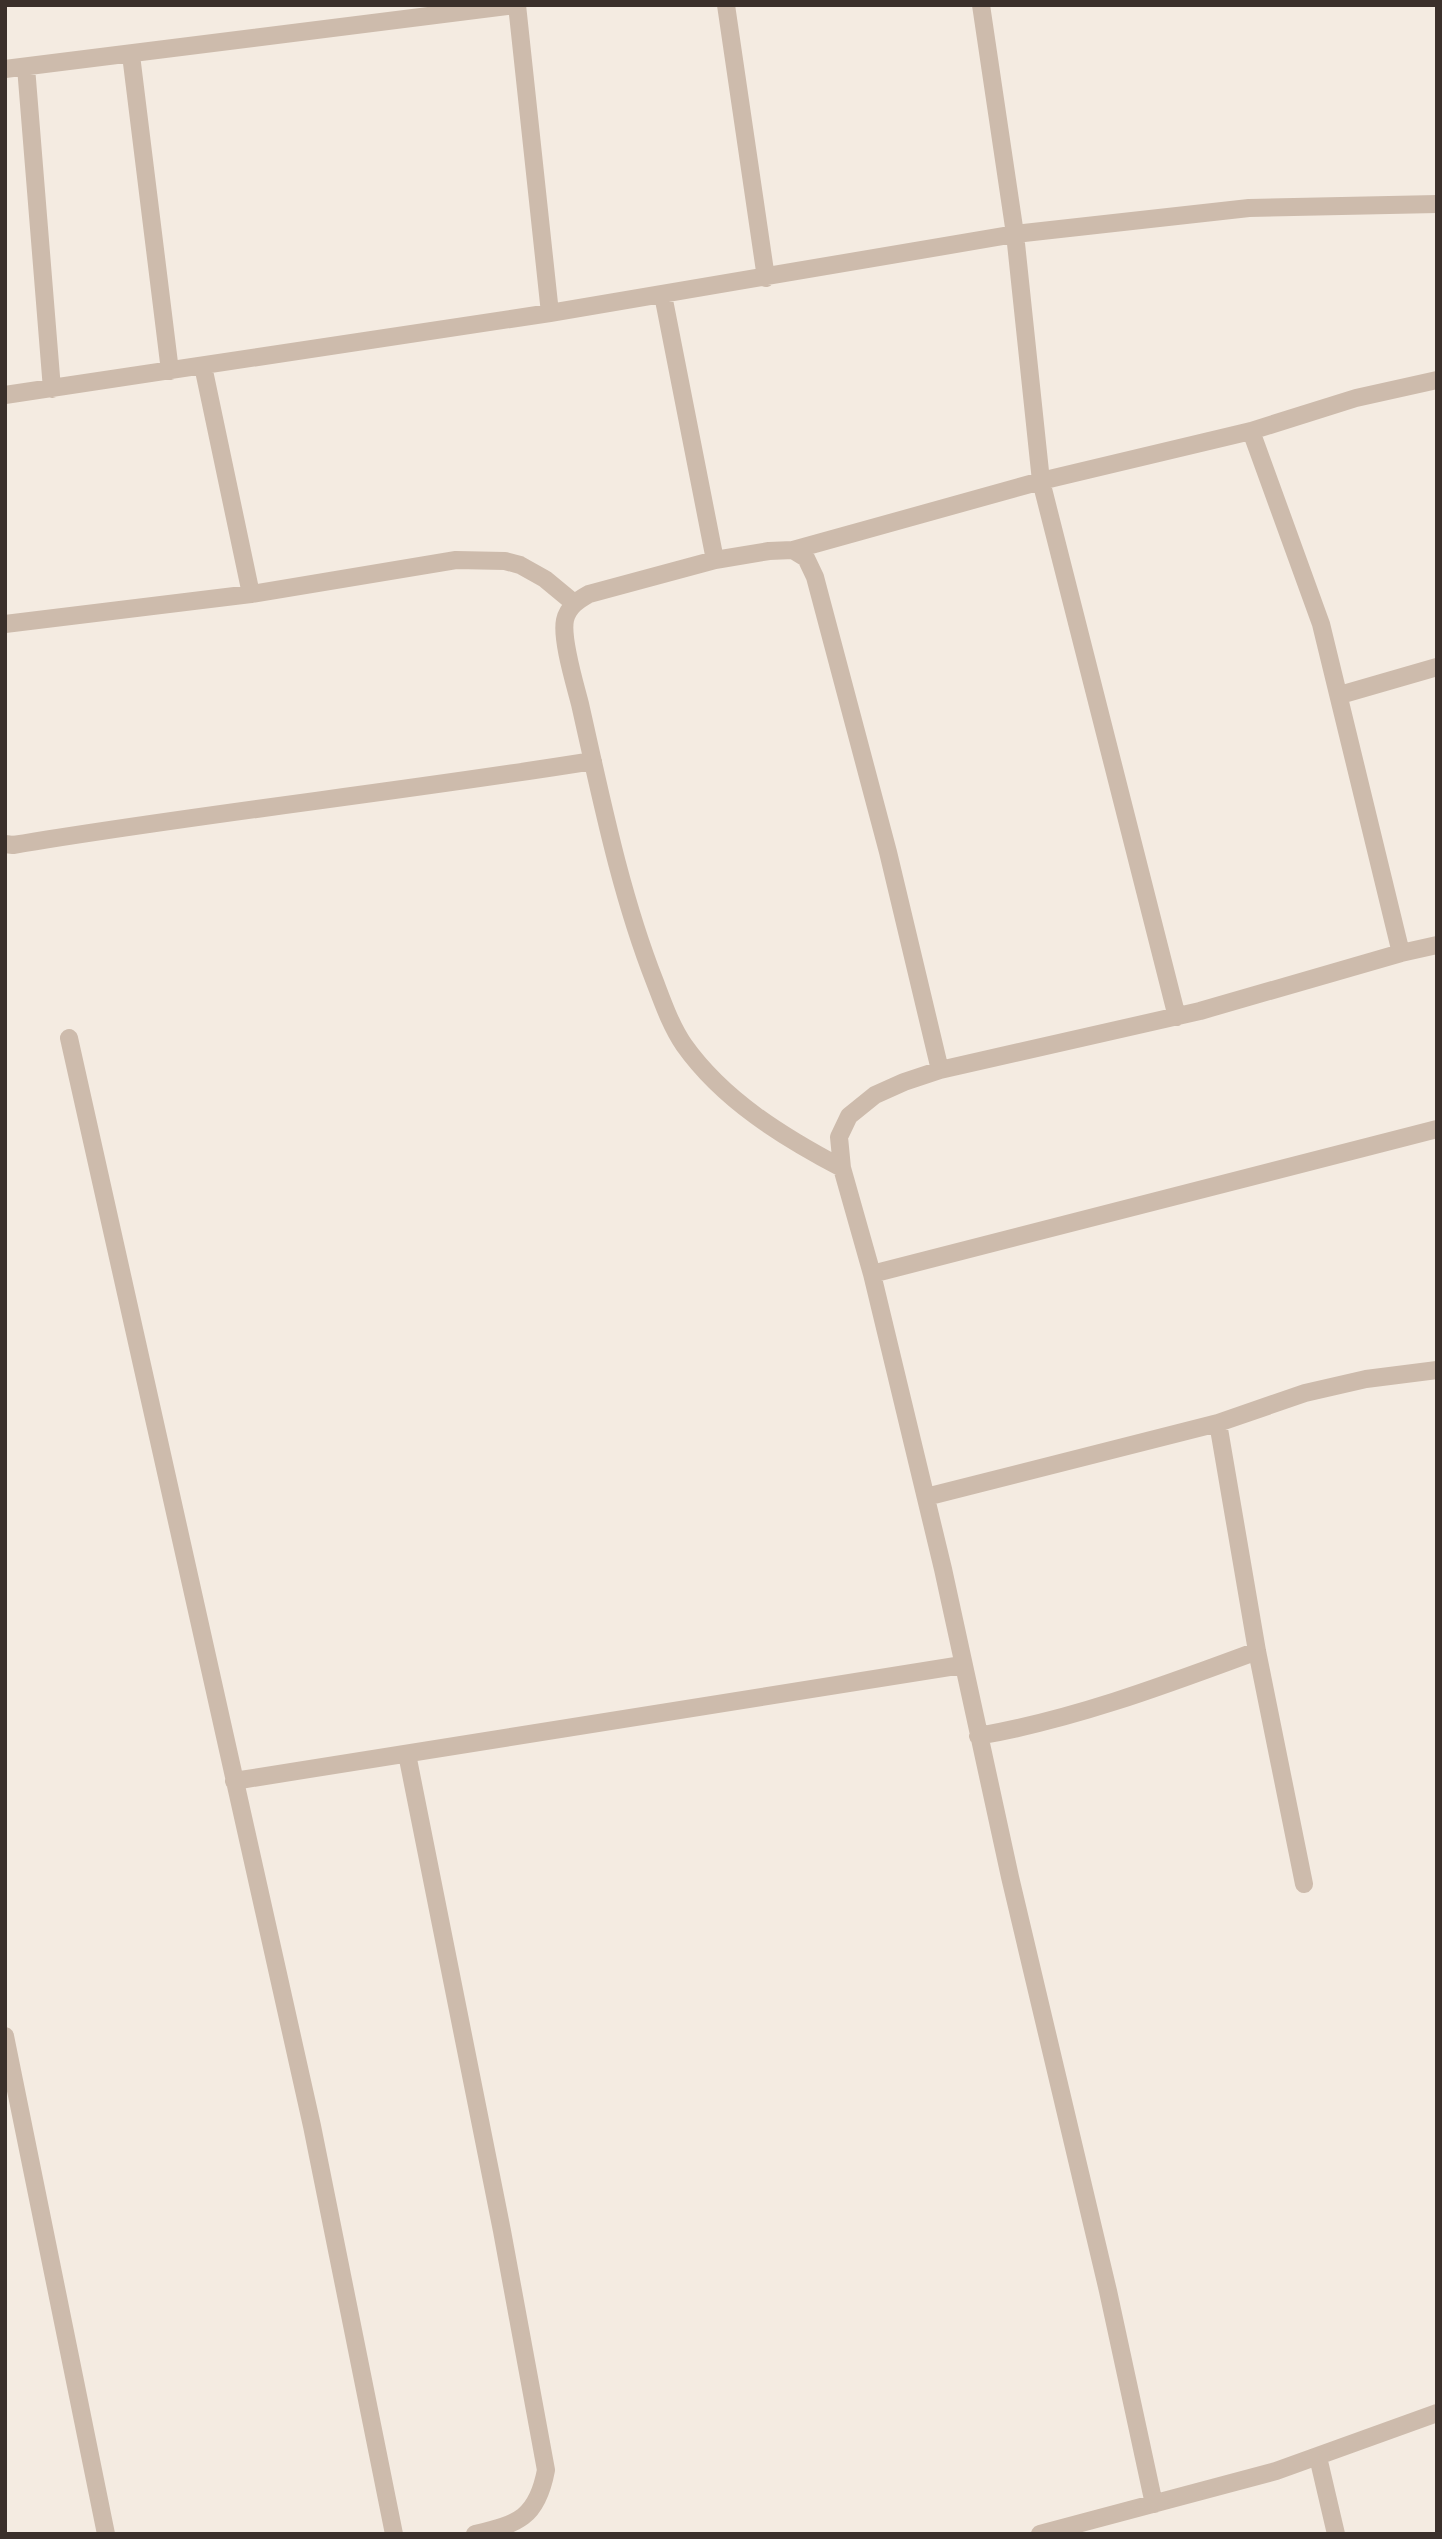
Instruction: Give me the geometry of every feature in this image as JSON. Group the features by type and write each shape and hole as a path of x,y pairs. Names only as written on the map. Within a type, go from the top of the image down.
{"street":[{"path":"5,69 516,5 550,313"},
{"path":"726,5 766,278"},
{"path":"981,5 1015,234 1041,481 1177,1017"},
{"path":"131,55 170,371"},
{"path":"26,67 52,389"},
{"path":"5,396 663,295 1015,234 1249,208 1437,204"},
{"path":"663,295 715,560"},
{"path":"203,366 251,594"},
{"path":"842,1168 789,1140 747,1109 712,1078 684,1044 670,1020 638,939 593,761 566,643 565,620 574,603 589,594 715,560 793,550 1041,481 1251,431 1356,398 1437,380"},
{"path":"1251,431 1321,624 1401,953"},
{"path":"793,550 806,558 816,577 888,852 940,1070"},
{"path":"5,624 251,594 456,560 505,561 520,565 545,579 574,603"},
{"path":"1340,695 1437,667"},
{"path":"5,844 462,782 593,761"},
{"path":"1154,2504 1108,2291 978,1736 943,1569 873,1274 842,1168 839,1137 849,1116 875,1095 940,1070 1177,1017 1437,945"},
{"path":"69,1038 312,2126 394,2534"},
{"path":"873,1274 1437,1129"},
{"path":"926,1497 1218,1423 1305,1393 1366,1380 1437,1370"},
{"path":"1218,1423 1257,1651 1304,1884"},
{"path":"978,1736 1033,1726 1108,1705 1257,1651"},
{"path":"234,1782 962,1665"},
{"path":"407,1755 502,2231 545,2470 541,2495 528,2513 507,2526 475,2534"},
{"path":"5,2036 106,2534"},
{"path":"1041,2534 1264,2475 1437,2413"},
{"path":"1318,2457 1336,2534"}]}
